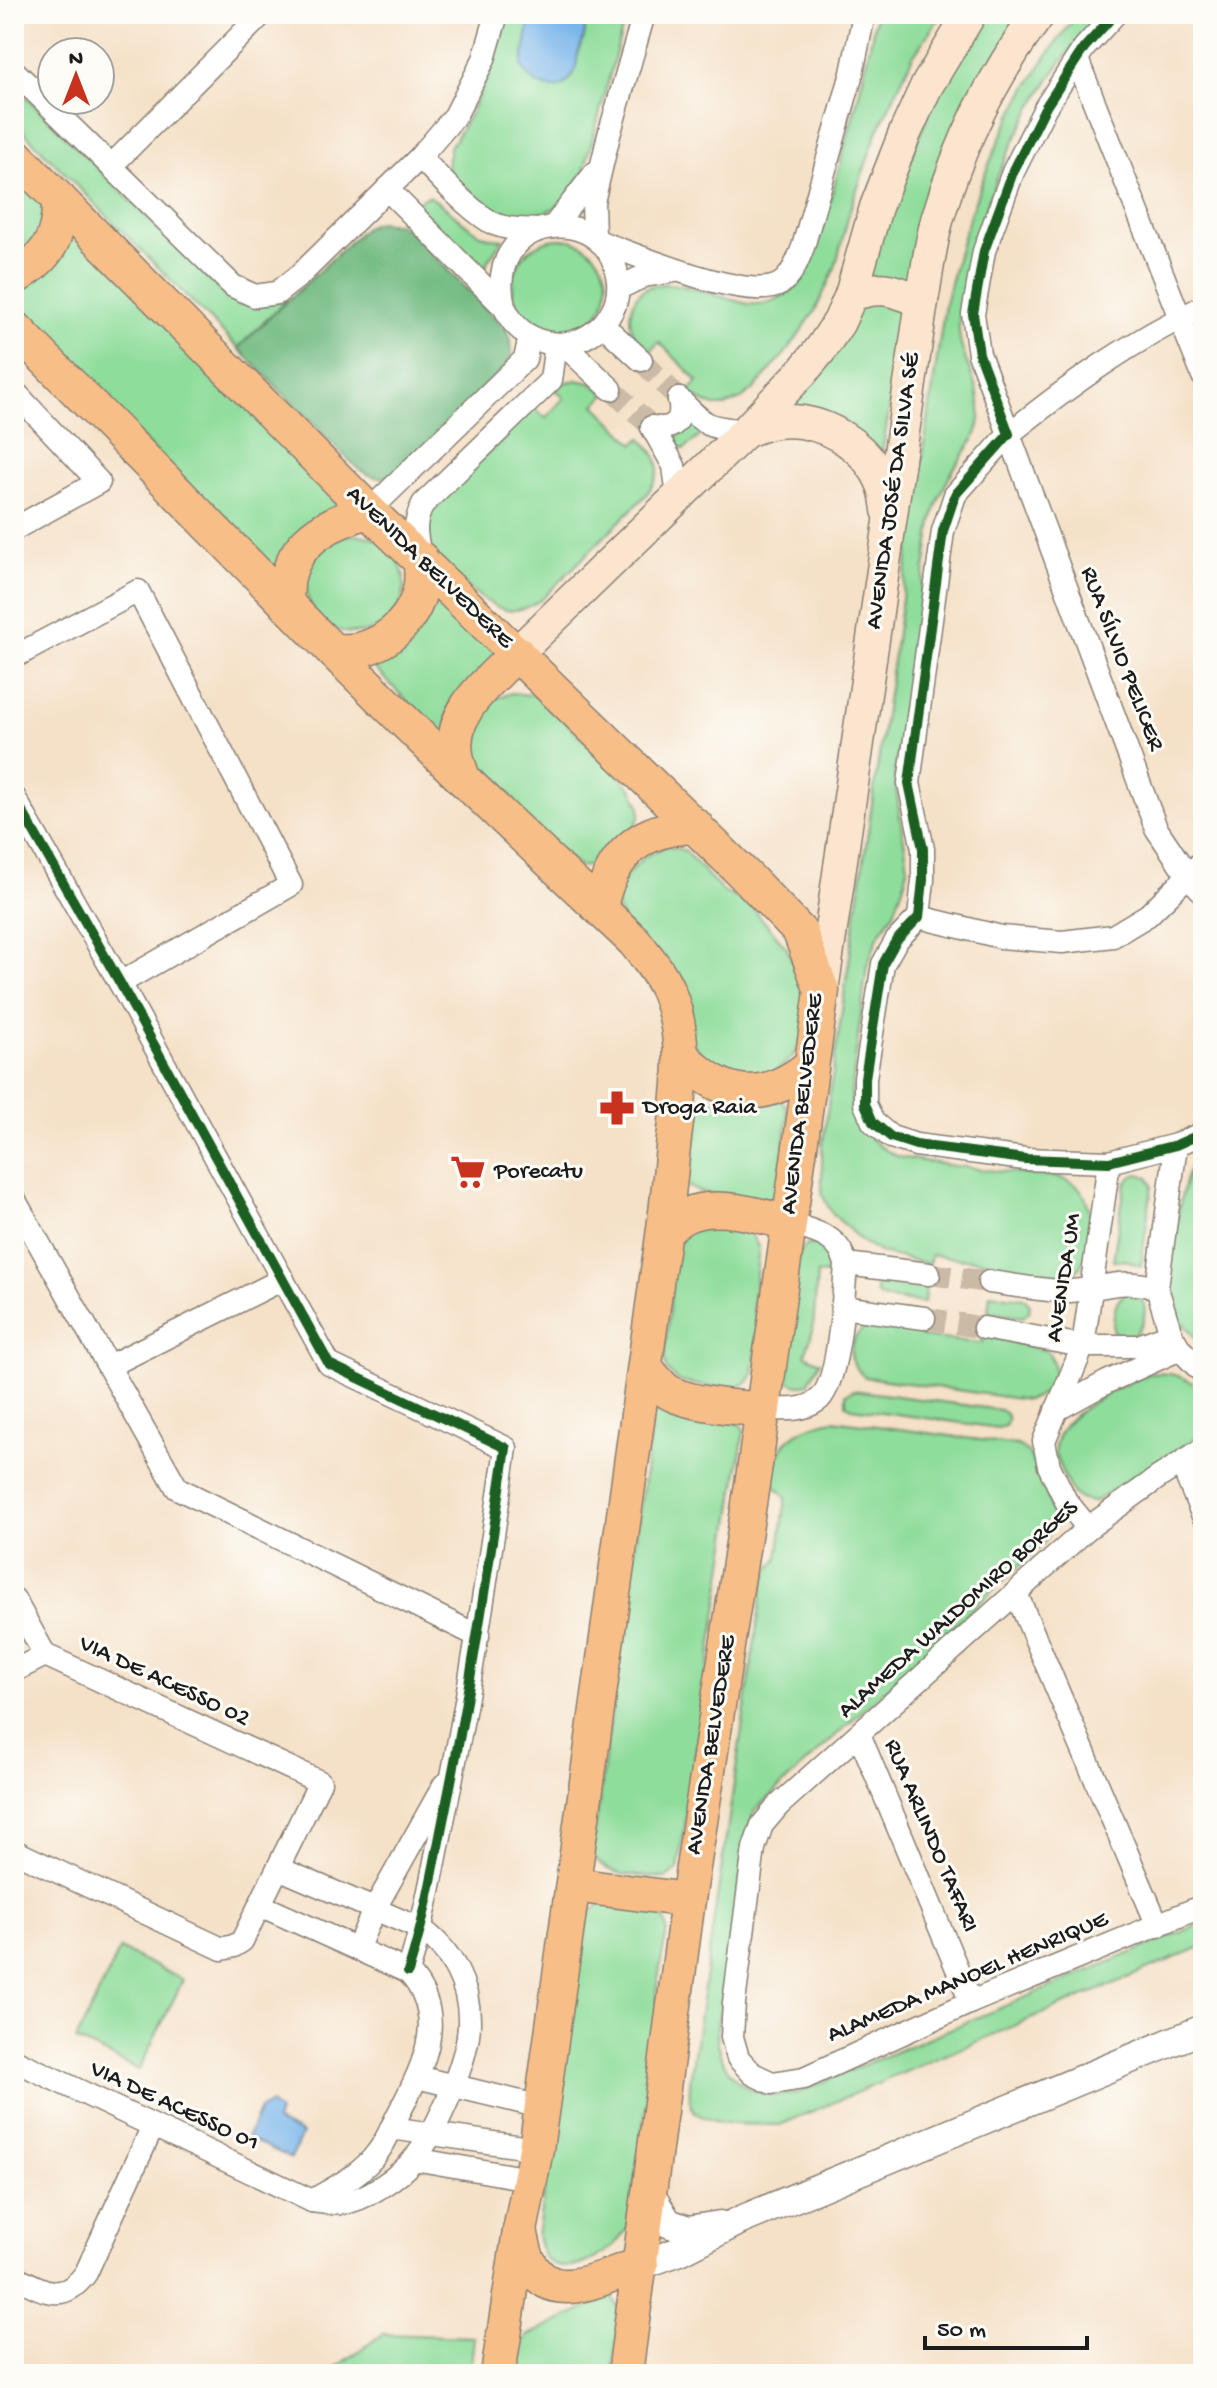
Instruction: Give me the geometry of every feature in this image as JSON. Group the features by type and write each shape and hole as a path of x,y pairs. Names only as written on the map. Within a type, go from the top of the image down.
{"main road":[{"path":"463,779 455,753 458,726 470,701 746,431 821,349 839,322 851,295 876,207 905,133 926,87 970,14"},
{"name":"AVENIDA JOSÉ DA SILVA SÉ","path":"822,991 922,301 937,220 981,108 1039,14"},
{"name":"AVENIDA BELVEDERE","path":"14,154 369,511 696,826 800,932 822,991 763,1409 688,1900 625,2374"},
{"path":"14,278 35,265 51,245 59,221 59,199"},
{"path":"851,295 871,288 889,290 922,301"},
{"path":"14,327 333,651 635,942 669,993 677,1022 682,1056 665,1230 541,2107 498,2374"},
{"path":"746,431 777,422 810,423 841,436 866,457 883,485 890,517"},
{"path":"286,604 288,576 299,551 319,531 369,511"},
{"path":"333,651 357,651 380,643 399,628 413,609 421,586 421,559"},
{"path":"600,907 604,887 623,854 657,832 696,826"},
{"path":"682,1056 699,1074 720,1086 744,1092 769,1090 792,1081 811,1065"},
{"path":"665,1230 687,1214 710,1209 755,1214 788,1223"},
{"path":"645,1367 666,1390 683,1397 734,1408 763,1409"},
{"path":"573,1885 688,1900"},
{"path":"520,2231 529,2262 553,2286 571,2287 641,2265"}],"street":[{"path":"111,166 262,14"},
{"path":"14,71 233,286 255,296 277,293 300,275 420,157 455,116 484,59 497,14"},
{"path":"387,189 530,336 560,344 592,335 614,308 619,288 611,255 597,240 593,202 644,14"},
{"path":"420,157 442,181 490,222 512,229 567,227 684,271 740,288 762,289 780,284 795,267 803,247 852,73 864,14"},
{"name":"RUA SÍLVIO PELICER","path":"1115,14 1084,48 1045,108 1013,172 984,251 973,314 979,354 1156,828 1198,876"},
{"path":"1077,59 1203,376"},
{"path":"504,307 500,289 502,270 510,253 523,239 546,228 594,176 609,135"},
{"path":"619,288 644,276 664,271 684,271"},
{"path":"1203,307 1133,343 1074,382 1009,434 955,495 943,531 909,783 923,849 919,917 896,941 883,964 865,1078 865,1104 873,1122 891,1137 916,1145 1025,1159 1109,1162 1176,1145 1203,1133"},
{"path":"603,325 641,360"},
{"path":"369,511 525,359 530,336"},
{"path":"560,344 611,389"},
{"path":"421,559 415,530 423,504 551,380 560,344"},
{"path":"14,391 99,482 14,529"},
{"path":"678,497 674,466 652,427 665,429 676,423 682,412 679,399 703,423 746,431"},
{"path":"14,657 138,591 291,885 120,983"},
{"path":"14,797 329,1364 506,1448 478,1636 454,1767 421,1929 408,1972"},
{"path":"919,917 1001,937 1062,942 1113,936 1148,915 1198,876"},
{"path":"1176,1145 1157,1288 1176,1342 1203,1373"},
{"name":"AVENIDA UM","path":"1088,1528 1066,1501 1049,1466 1044,1441 1083,1346 1109,1162"},
{"path":"14,1199 177,1488 478,1636"},
{"path":"763,1409 803,1408 820,1400 830,1381 842,1307 846,1264 843,1252 836,1242 788,1223"},
{"path":"846,1264 929,1274"},
{"path":"109,1366 283,1279"},
{"path":"989,1282 1069,1291 1131,1282 1157,1288"},
{"path":"842,1307 924,1318"},
{"path":"984,1328 1083,1346 1176,1342"},
{"path":"1056,1410 1176,1342"},
{"name":"ALAMEDA WALDOMIRO BORGES","path":"753,2074 738,2058 732,2037 754,1848 762,1825 779,1805 1088,1528 1203,1449"},
{"path":"1181,1463 1203,1516"},
{"path":"1016,1593 1158,1926"},
{"name":"VIA DE ACESSO 02","path":"14,1599 45,1655 320,1782 278,1868"},
{"path":"14,1671 45,1655"},
{"name":"RUA ARLINDO TAFARI","path":"859,1734 971,2002"},
{"path":"357,1949 374,1910 454,1767"},
{"path":"14,1851 222,1949 242,1941 278,1868 421,1929 432,1936 451,1958 463,1981 469,2024 453,2086 431,2134 414,2159 375,2191 343,2204 312,2201"},
{"path":"260,1905 408,1972 416,1981 430,2013 429,2046 417,2077 377,2154 355,2175 312,2201"},
{"name":"ALAMEDA MANOEL HENRIQUE","path":"753,2074 772,2083 804,2078 971,2002 1203,1906"},
{"path":"641,2265 680,2251 741,2220 1203,2029"},
{"name":"VIA DE ACESSO 01","path":"14,2060 312,2201"},
{"path":"417,2077 541,2107"},
{"path":"14,2276 47,2292 63,2293 77,2286 86,2273 153,2126"},
{"path":"391,2128 431,2134 532,2164"},
{"path":"414,2159 532,2164"},
{"path":"650,2194 668,2223 688,2230 741,2220"}],"green space":[{"path":"507,14 624,14 584,171 564,201 539,214 504,213 474,198 451,174 447,165 450,147 470,114 494,62"},
{"path":"876,14 942,14 913,56 876,135 850,210 835,268 815,311 789,349 753,390 725,406 705,403 688,392 698,381 659,342 649,352 640,343 630,316 638,294 650,286 666,284 755,304 781,297 798,282 806,271 822,227 857,100"},
{"path":"986,14 1027,14 916,248 881,459 784,410 890,209 938,91"},
{"path":"1078,14 1100,14 1053,73 1015,140 985,210 966,283 960,314 960,338 979,399 979,425 946,484 932,522 894,776 908,867 894,912 878,936 867,966 851,1094 856,1115 866,1133 899,1157 1053,1176 1074,1184 1082,1192 1090,1216 1088,1245 1078,1270 1070,1277 1054,1280 991,1272 992,1262 931,1255 929,1264 881,1253 861,1241 831,1212 822,1194 822,1147 945,304 967,225 995,151 1031,81"},
{"path":"14,85 36,107 36,116 45,116 220,290 252,304 287,299 238,348 14,122"},
{"path":"14,169 42,200 47,224 14,264"},
{"path":"428,196 472,229 491,238 503,239 487,262 484,280 417,204"},
{"path":"379,222 398,224 410,232 506,329 511,340 512,360 397,475 381,478 358,469 238,348 360,232"},
{"path":"71,225 353,508 281,577 14,310 14,288"},
{"path":"560,239 578,243 593,253 603,268 607,286 603,304 593,319 578,329 560,333 542,329 527,319 517,304 513,286 517,268 527,253 542,243"},
{"path":"577,380 591,383 606,394 595,405 634,444 641,438 654,453 658,473 645,496 541,600 520,609 506,610 473,591 437,557 426,537 427,518 432,507 533,407 546,418 564,398 554,388"},
{"path":"687,426 695,426 701,432 684,449 678,445 677,436"},
{"path":"355,535 374,539 389,550 400,565 404,584 400,603 389,618 374,629 355,633 336,629 321,618 310,603 306,584 310,565 321,550 336,539"},
{"path":"431,588 500,655 444,738 364,658"},
{"path":"511,693 532,695 548,704 633,790 640,806 640,816 633,829 595,865 579,867 481,778 468,748 472,725 492,700"},
{"path":"667,846 685,851 723,892 749,904 787,948 804,993 806,1018 803,1040 793,1056 769,1078 735,1079 696,1048 618,910 618,884 645,856"},
{"path":"703,1098 733,1106 780,1100 786,1105 788,1116 779,1191 770,1200 699,1192 684,1184 695,1100"},
{"path":"1203,1152 1203,1347 1174,1309 1169,1285 1183,1191 1191,1166"},
{"path":"1139,1174 1148,1177 1152,1185 1141,1266 1126,1260 1113,1261 1125,1185 1132,1176"},
{"path":"690,1220 747,1228 759,1248 753,1310 759,1330 753,1373 748,1382 731,1390 680,1382 667,1370 664,1359 671,1295 667,1260"},
{"path":"817,1243 830,1255 833,1273 817,1274 813,1330 805,1355 820,1362 808,1384 797,1385 784,1375 798,1254 805,1246"},
{"path":"882,1280 926,1285 924,1303 881,1298 876,1293 876,1285"},
{"path":"1129,1292 1141,1300 1144,1319 1132,1336 1117,1335 1113,1329 1115,1308"},
{"path":"990,1294 1024,1298 1030,1304 1029,1312 1023,1317 988,1312"},
{"path":"877,1321 923,1327 922,1337 982,1343 984,1335 1048,1351 1052,1359 1052,1382 1043,1393 1026,1400 865,1377 853,1362 852,1346 860,1331"},
{"path":"1147,1374 1178,1376 1203,1393 1203,1433 1094,1502 1078,1498 1069,1487 1056,1459 1057,1440 1064,1427 1089,1404"},
{"path":"853,1390 1000,1410 1008,1420 1005,1426 998,1428 852,1408 846,1405 846,1394"},
{"path":"654,1408 740,1424 744,1430 678,1870 666,1878 614,1872 592,1853"},
{"path":"833,1420 1017,1445 1027,1452 1035,1465 1048,1497 1053,1523 1042,1545 755,1810 747,1833 717,2028 723,2060 730,2072 739,2082 765,2094 797,2093 1203,1923 1203,1946 780,2125 720,2122 698,2114 692,2108 690,2082 763,1586 768,1571 778,1558 786,1497 772,1483 773,1469 789,1440 808,1427"},
{"path":"606,1900 657,1911 665,1921 667,1930 657,1984 660,2014 628,2227 614,2245 592,2260 580,2265 557,2266 547,2260 537,2236 586,1924 590,1912"},
{"path":"120,1949 183,1980 139,2070 76,2040"},
{"path":"612,2296 621,2313 612,2374 514,2374 521,2343 529,2335"},
{"path":"383,2334 474,2337 470,2374 326,2374"}],"water":[{"path":"535,14 579,14 584,23 575,72 561,86 553,88 539,84 522,66 529,23"},
{"path":"270,2104 279,2112 276,2122 302,2134 291,2158 247,2138 260,2109"}],"tunnel":[{"path":"641,360 679,399"},
{"path":"611,389 652,427"},
{"path":"929,1274 989,1282"},
{"path":"924,1318 984,1328"}],"cycle path":[{"path":"1115,14 1084,48 1045,108 1013,172 984,251 973,314 979,354 1009,434 955,495 943,531 909,783 923,849 919,917 896,941 883,964 865,1078 865,1104 873,1122 891,1137 916,1145 1025,1159 1109,1162 1176,1145 1203,1133"},
{"path":"14,797 329,1364 506,1448 463,1721 429,1892 408,1972"}],"place":[{"name":"Droga Raia","path":"617,1108"},
{"name":"Porecatu","path":"468,1172"}]}
